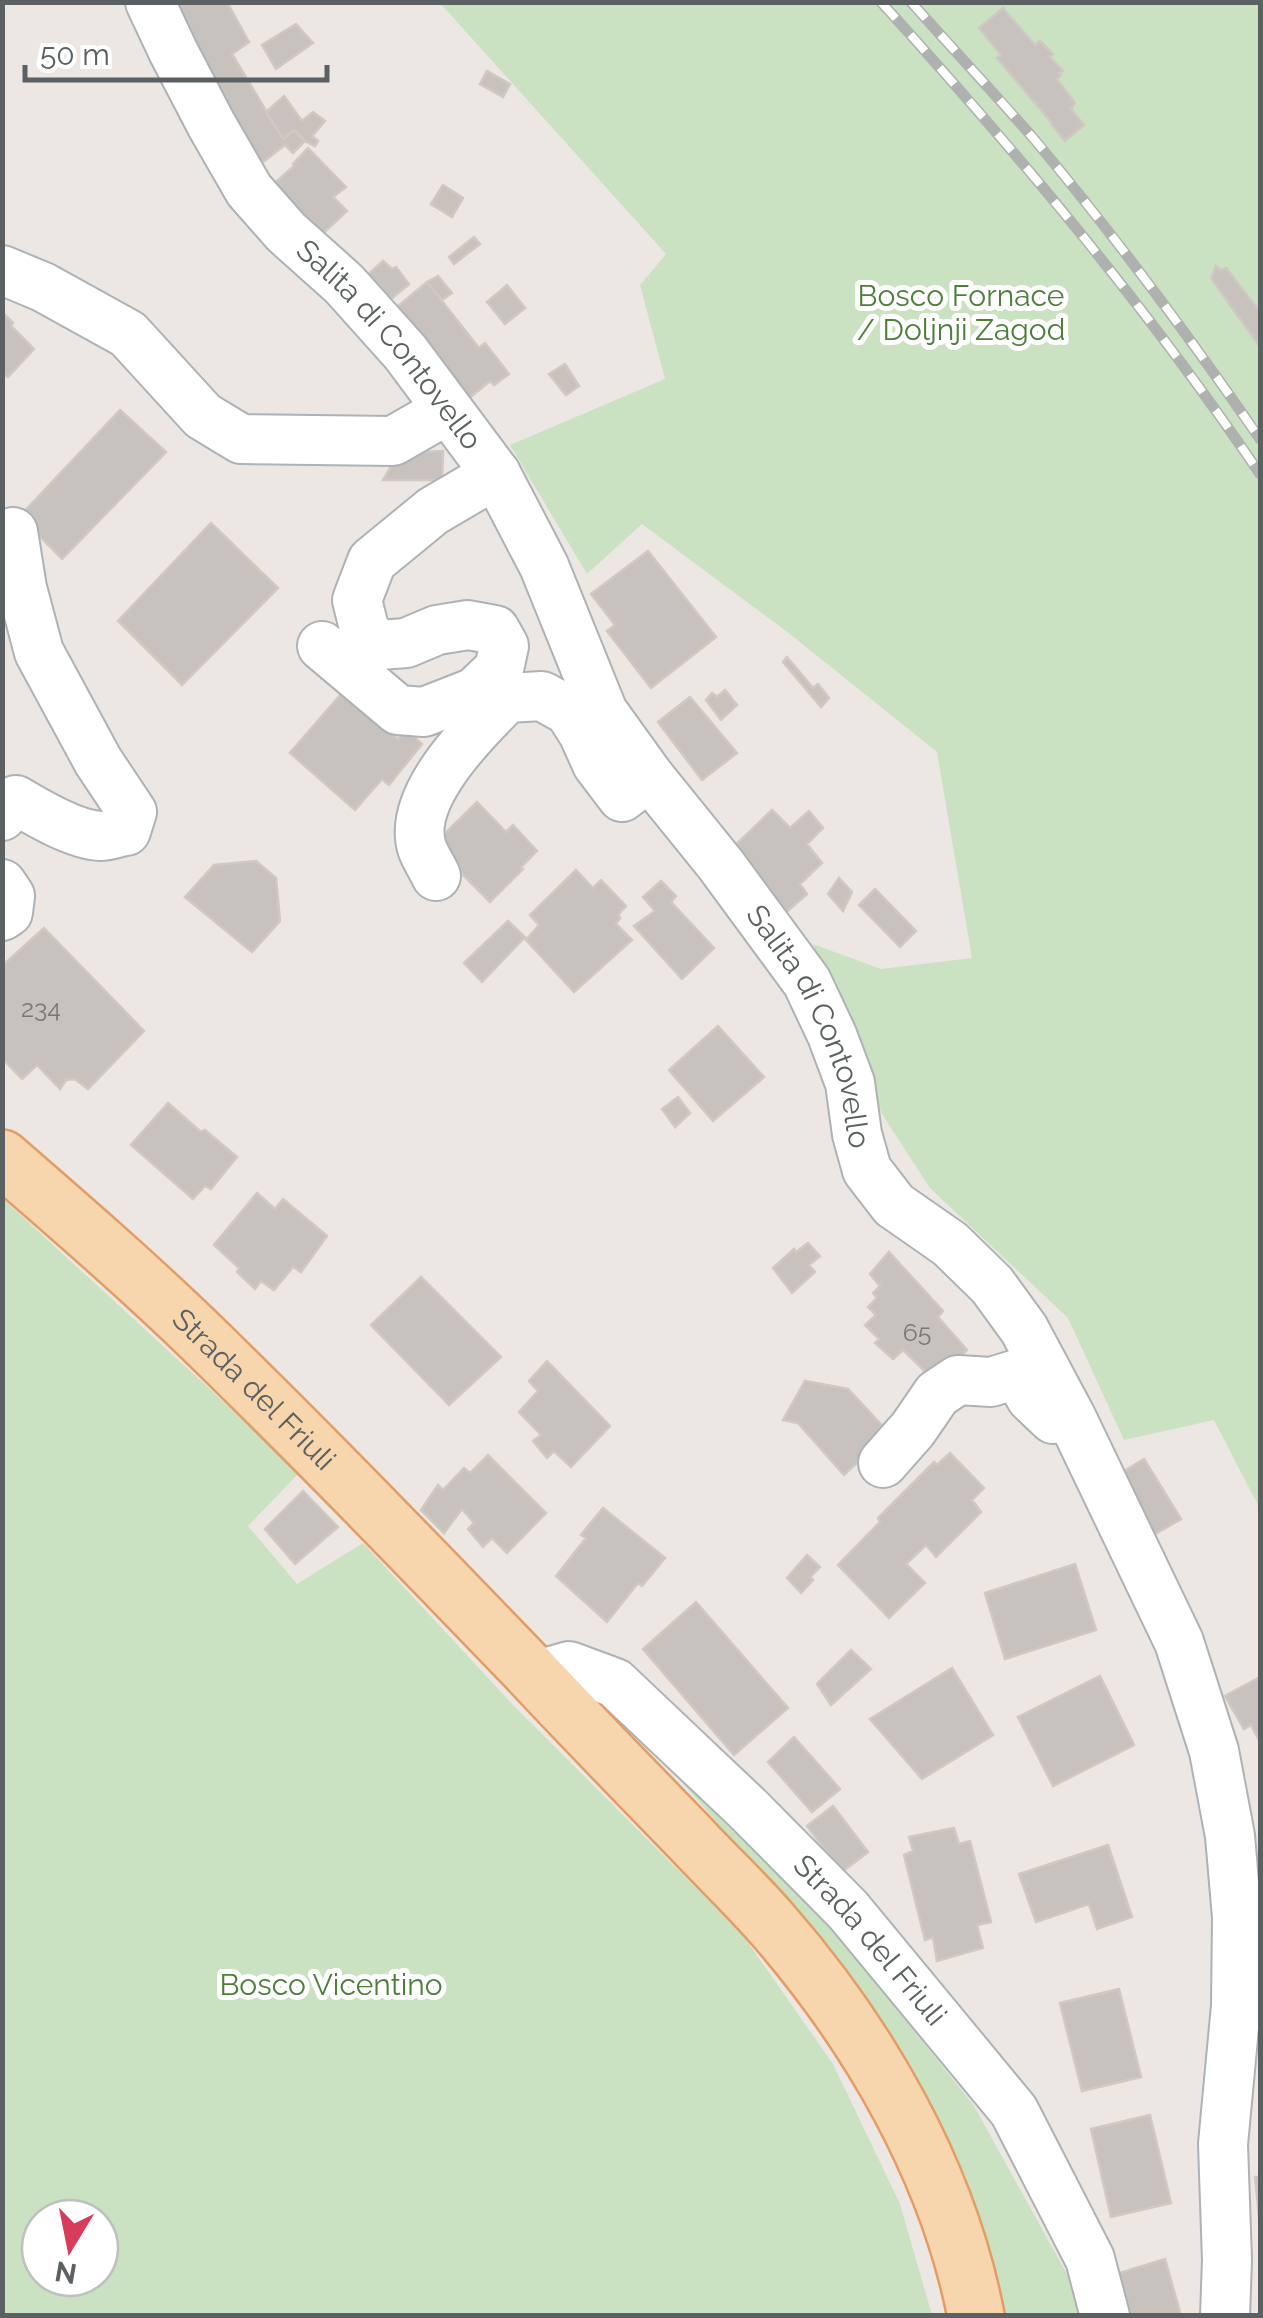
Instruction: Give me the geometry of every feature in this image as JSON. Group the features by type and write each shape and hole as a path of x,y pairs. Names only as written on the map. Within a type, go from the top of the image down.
{"main road":[{"name":"Strada del Friuli","path":"2,1158 202,1338 430,1567 772,1924 837,2007 923,2152 950,2216 970,2281 976,2316"}],"street":[{"name":"Salita di Contovello","path":"150,2 180,66 249,190 393,338 496,474 544,566 603,712 806,982 832,1034 850,1083 867,1170 894,1204 950,1244 992,1284 1024,1329 1178,1642 1214,1751 1230,1836 1248,2010 1223,2144 1225,2316"},
{"path":"2,270 128,334 203,416 241,439 393,441 447,410"},
{"path":"322,646 398,710 424,712 475,692 498,669 504,646 495,630 468,624 380,646 365,632 357,600 372,561 432,511 496,474"},
{"path":"2,816 16,800 70,828 102,836 126,831 132,812 98,761 39,652 22,588 13,532"},
{"path":"436,876 421,846 422,815 438,778 468,738 507,698 542,696 568,712 584,733 597,764 622,797 649,776"},
{"path":"2,884 10,896 8,912 2,916"},
{"path":"883,1463 938,1394 958,1380 991,1382 1017,1374 1032,1398 1053,1419 1071,1418"},
{"name":"Strada del Friuli","path":"534,1676 569,1666 614,1683 748,1808 848,1910 1014,2111 1090,2260 1106,2316"}],"green space":[{"name":"Bosco Fornace / Doljnji Zagod","path":"440,3 1260,3 1260,1509 1214,1420 1124,1440 1068,1318 930,1188 882,1114 813,944 881,969 972,958 937,752 786,631 642,524 587,574 510,445 665,379 640,285 666,254"},
{"name":"Bosco Vicentino","path":"2,1198 300,1472 248,1526 297,1584 363,1543 514,1706 742,1934 833,2064 900,2204 932,2315 3,2315"},
{"path":"609,1698 839,1937 974,2106 1073,2285 1082,2315 998,2315 966,2178 910,2063 852,1978"}],"building":[{"path":"171,2 227,2 249,42 232,54 283,139 294,130 305,141 293,153 285,145 255,168"},
{"path":"1003,8 1035,45 1040,41 1053,54 1050,57 1063,71 1057,79 1075,103 1071,109 1084,125 1065,141 997,58 1001,55 979,28"},
{"path":"296,24 313,43 276,69 262,45"},
{"path":"487,71 510,84 503,97 480,84"},
{"path":"284,96 302,121 313,112 325,121 312,136 318,141 315,146 294,130 283,139 266,112"},
{"path":"308,148 346,187 333,197 347,211 318,238 269,188"},
{"path":"443,185 463,198 452,217 431,204"},
{"path":"474,237 480,244 454,264 449,257"},
{"path":"383,261 392,269 396,267 409,284 384,305 361,281"},
{"path":"1216,266 1220,270 1226,268 1260,312 1260,347 1211,278"},
{"path":"438,276 452,293 442,300 427,282"},
{"path":"427,282 479,348 485,343 509,374 494,385 490,381 467,400 396,308"},
{"path":"507,285 525,308 505,324 487,302"},
{"path":"2,312 34,349 8,377 2,374"},
{"path":"565,364 579,386 566,395 549,374"},
{"path":"120,410 166,452 62,559 20,516"},
{"path":"443,451 442,480 383,480 399,453"},
{"path":"211,523 278,588 182,685 118,621"},
{"path":"648,551 716,637 651,688 607,631 615,625 591,594"},
{"path":"787,657 813,688 818,684 829,698 821,707 783,662"},
{"path":"725,690 737,705 721,720 706,700 712,693 717,697"},
{"path":"342,693 398,739 405,728 422,744 389,785 382,779 355,810 290,753"},
{"path":"690,697 737,753 702,780 658,722"},
{"path":"477,802 506,832 513,825 537,851 490,902 433,845"},
{"path":"772,810 790,828 809,811 823,828 807,844 822,863 800,884 807,894 782,916 727,853"},
{"path":"256,861 276,878 280,921 252,952 185,897 214,865"},
{"path":"576,870 593,888 601,880 626,906 616,924 632,940 574,992 526,940 539,925 530,915"},
{"path":"839,878 852,892 843,911 828,894"},
{"path":"661,881 676,896 671,902 714,948 682,979 634,926 655,911 643,897"},
{"path":"875,889 916,931 900,947 859,905"},
{"path":"508,921 525,937 482,982 464,963"},
{"path":"44,928 144,1031 88,1089 75,1079 66,1080 60,1089 37,1065 22,1079 2,1058 2,966"},
{"path":"718,1026 764,1077 713,1121 669,1070"},
{"path":"678,1097 690,1113 675,1127 662,1109"},
{"path":"168,1103 237,1157 211,1189 205,1186 193,1199 131,1145"},
{"path":"257,1193 275,1209 283,1199 327,1236 301,1272 293,1267 274,1290 261,1281 255,1289 214,1245"},
{"path":"808,1243 820,1256 809,1265 815,1272 792,1293 773,1268 794,1249 796,1252"},
{"path":"889,1252 943,1311 938,1317 967,1350 935,1381 903,1350 893,1359 875,1343 879,1339 865,1325 876,1315 868,1307 877,1298 873,1293 880,1286 870,1274"},
{"path":"421,1277 501,1357 449,1405 371,1325"},
{"path":"547,1361 610,1426 571,1467 554,1451 547,1458 533,1441 541,1435 519,1412 538,1391 529,1381"},
{"path":"805,1381 848,1389 889,1433 844,1475 798,1423 783,1420"},
{"path":"950,1453 984,1488 972,1500 981,1512 936,1557 926,1545 906,1564 925,1583 889,1618 838,1565 934,1462 937,1465"},
{"path":"488,1455 546,1513 507,1553 492,1538 483,1547 468,1529 474,1523 462,1509 444,1533 421,1510 438,1485 443,1490 464,1468 470,1473"},
{"path":"1144,1459 1181,1519 1145,1540 1108,1481"},
{"path":"303,1491 338,1527 295,1564 265,1529"},
{"path":"603,1508 665,1558 642,1586 638,1583 607,1622 556,1576 586,1538 581,1535"},
{"path":"807,1555 820,1567 801,1593 787,1578"},
{"path":"1075,1564 1096,1630 1005,1659 985,1593"},
{"path":"696,1602 788,1708 734,1755 643,1649"},
{"path":"851,1650 871,1669 831,1705 817,1684"},
{"path":"952,1668 993,1735 922,1779 870,1719"},
{"path":"1100,1676 1134,1745 1053,1786 1018,1717"},
{"path":"1260,1677 1260,1742 1251,1725 1244,1729 1225,1696"},
{"path":"794,1737 840,1789 812,1812 768,1762"},
{"path":"833,1806 868,1852 842,1872 807,1826"},
{"path":"954,1828 959,1844 970,1841 991,1922 977,1925 983,1948 937,1961 933,1937 925,1940 904,1855 913,1851 909,1837"},
{"path":"1108,1845 1132,1917 1097,1929 1089,1904 1036,1922 1019,1874"},
{"path":"1119,1989 1141,2077 1082,2091 1060,2003"},
{"path":"1150,2115 1171,2203 1111,2217 1091,2129"},
{"path":"1255,2177 1260,2177 1260,2226"},
{"path":"1165,2259 1181,2316 1117,2316 1106,2277"}],"railway":[{"path":"881,2 1079,232 1172,351 1260,474"},
{"path":"911,2 1034,139 1093,212 1260,439"}]}
